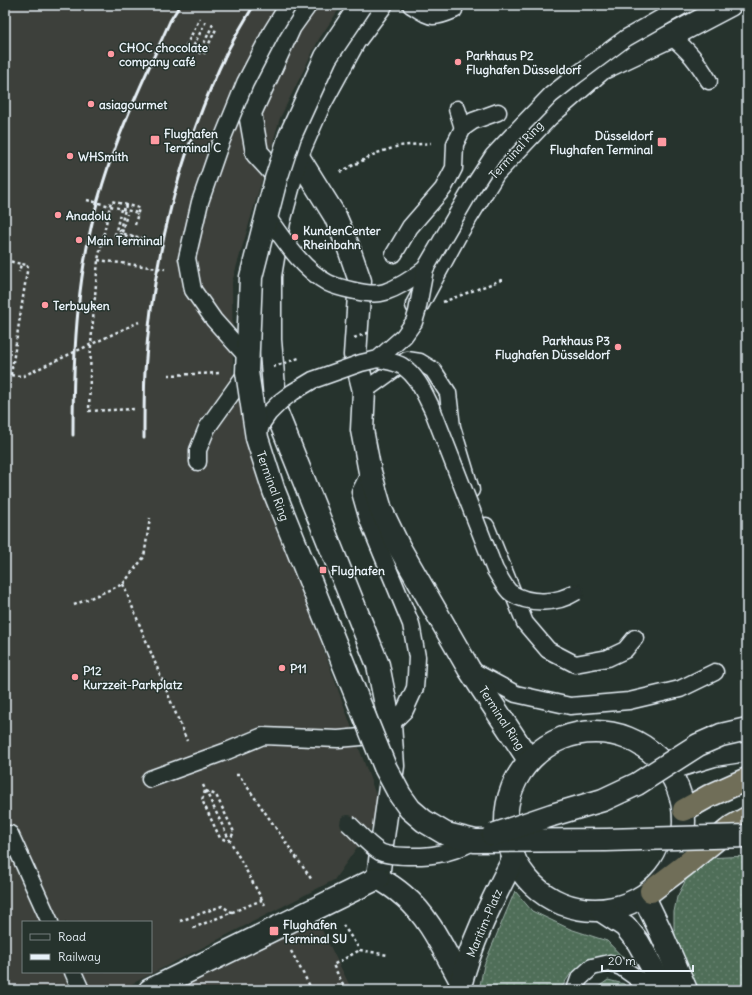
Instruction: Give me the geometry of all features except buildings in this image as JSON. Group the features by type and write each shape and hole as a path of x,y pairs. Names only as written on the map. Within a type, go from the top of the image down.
{"highway":[{"path":"684,810 709,796 747,779"},
{"path":"647,894 733,826 747,818"}],"street":[{"path":"288,187 257,153 250,113 290,26 305,5"},
{"name":"Terminal Ring","path":"364,391 388,349 409,319 455,235 494,172 548,115 600,69 671,36 730,5"},
{"name":"Terminal Ring","path":"376,7 354,41 318,107 297,155 279,222 270,276 270,340 276,411 378,666 390,725 393,766 378,878"},
{"name":"Terminal Ring","path":"376,7 326,58 290,136 266,215 251,277 248,365 257,438 274,491 330,629 369,731 400,795 410,809 424,821 446,834 475,841 606,840 747,836"},
{"name":"Terminal Ring","path":"297,155 335,216 348,246 360,281 355,354 364,391 362,430 370,472 381,510 399,547 470,669 529,760"},
{"path":"475,841 552,815 603,800 637,784 698,745 721,735 747,728"},
{"path":"599,732 621,735 646,747 668,769 680,789 684,810 683,828 679,850 670,868 647,894 624,906 602,911 579,909 555,901 538,890 526,878 514,858 506,835 505,816 511,791 522,769 529,760 548,744 569,735 599,732"},
{"path":"668,769 714,756 747,750"},
{"name":"Maritim-Platz","path":"460,986 487,911 514,858"},
{"path":"150,990 378,878 404,896 429,925 460,986"},
{"path":"647,894 659,928 686,990"},
{"path":"602,911 624,926 638,942 665,990"}],"lane":[{"path":"198,462 198,450 207,428 248,365 193,290 187,258 200,202 219,147 245,83 272,31 288,5"},
{"path":"410,5 428,16 441,16 454,10"},
{"path":"257,438 262,423 269,413 293,392 313,380 361,363 378,359 404,336 414,322 426,269 467,196 493,156 557,90 626,38 684,5"},
{"path":"671,36 684,46 698,62 709,82"},
{"path":"457,109 463,128"},
{"path":"394,254 410,227 443,189 454,168 456,144 463,128 473,121 498,112"},
{"path":"266,215 291,250 316,274 329,283 345,289 366,293 384,292 397,287 426,269"},
{"path":"378,359 402,366 422,387 433,411 495,570 510,592 528,600 549,601 567,598 576,592"},
{"path":"364,391 407,360 420,362 433,370 448,392 452,426 467,480 525,623 548,650 575,664 608,658 625,650 636,638"},
{"path":"150,779 263,736 338,739 362,738 378,732 390,725 405,710 415,688 417,658 411,624 368,520 360,492 370,472"},
{"path":"470,669 516,694 570,706 629,701 680,689 715,672"},
{"path":"348,823 381,852 398,856 436,855 454,850 475,841"},
{"path":"10,834 50,921"},
{"path":"575,990 579,979 592,967 610,963 621,967 638,979 644,990"},
{"path":"73,973 81,990"}],"path":[{"path":"186,46 200,18"},
{"path":"191,51 206,21"},
{"path":"198,54 213,24"},
{"path":"204,54 217,27"},
{"path":"317,185 376,153 399,146 429,143 456,144"},
{"path":"88,200 138,213"},
{"path":"135,409 89,411 91,344 98,260 111,201 139,208 135,225 137,217"},
{"path":"124,237 123,240 138,244 140,239 119,234 126,204"},
{"path":"121,209 115,235 124,237 125,234 142,238 139,245 120,240 127,214"},
{"path":"5,260 28,265 11,375"},
{"path":"98,260 167,269"},
{"path":"20,272 21,264"},
{"path":"417,312 504,279"},
{"path":"5,374 23,376 139,322"},
{"path":"350,340 371,332"},
{"path":"168,375 248,365 267,370 305,356"},
{"path":"74,605 123,584 144,557 150,518"},
{"path":"123,584 196,762"},
{"path":"231,775 239,775 360,950"},
{"path":"205,791 216,795 234,832 229,840"},
{"path":"205,791 202,800 220,838 229,840"},
{"path":"205,791 229,840"},
{"path":"193,928 262,900"},
{"path":"180,921 222,906 233,913"},
{"path":"346,990 333,965 360,950 388,955"}],"shaded area":[{"path":"5,5 342,5 319,39 280,118 232,282 233,372 298,578 382,812 334,880 120,990 5,990"},
{"path":"315,916 352,990 170,990"}],"green space":[{"path":"747,856 747,990 693,990 677,951 674,912 677,897 689,874 706,858"},
{"path":"515,891 532,911 570,929 607,941 631,966 603,956 571,973 560,990 479,990 484,965"},
{"path":"608,980 624,984 628,990 594,990"}],"railway":[{"path":"73,435 74,372 78,308 87,245 94,214 103,183 125,121 170,21 180,5"},
{"path":"144,438 145,371 149,330 154,288 171,206 182,166 211,88 228,50 254,5"}],"place":[{"name":"CHOC chocolate company café","path":"111,54"},
{"name":"Parkhaus P2 Flughafen Düsseldorf","path":"458,62"},
{"name":"asiagourmet","path":"91,104"},
{"name":"Flughafen Terminal C","path":"155,140"},
{"name":"Düsseldorf Flughafen Terminal","path":"662,142"},
{"name":"WHSmith","path":"70,156"},
{"name":"Anadolu","path":"58,215"},
{"name":"KundenCenter Rheinbahn","path":"295,237"},
{"name":"Main Terminal","path":"79,240"},
{"name":"Terbuyken","path":"45,305"},
{"name":"Parkhaus P3 Flughafen Düsseldorf","path":"618,347"},
{"name":"Flughafen","path":"323,570"},
{"name":"P11","path":"282,668"},
{"name":"P12 Kurzzeit-Parkplatz","path":"75,677"},
{"name":"Flughafen Terminal SU","path":"274,931"}]}
